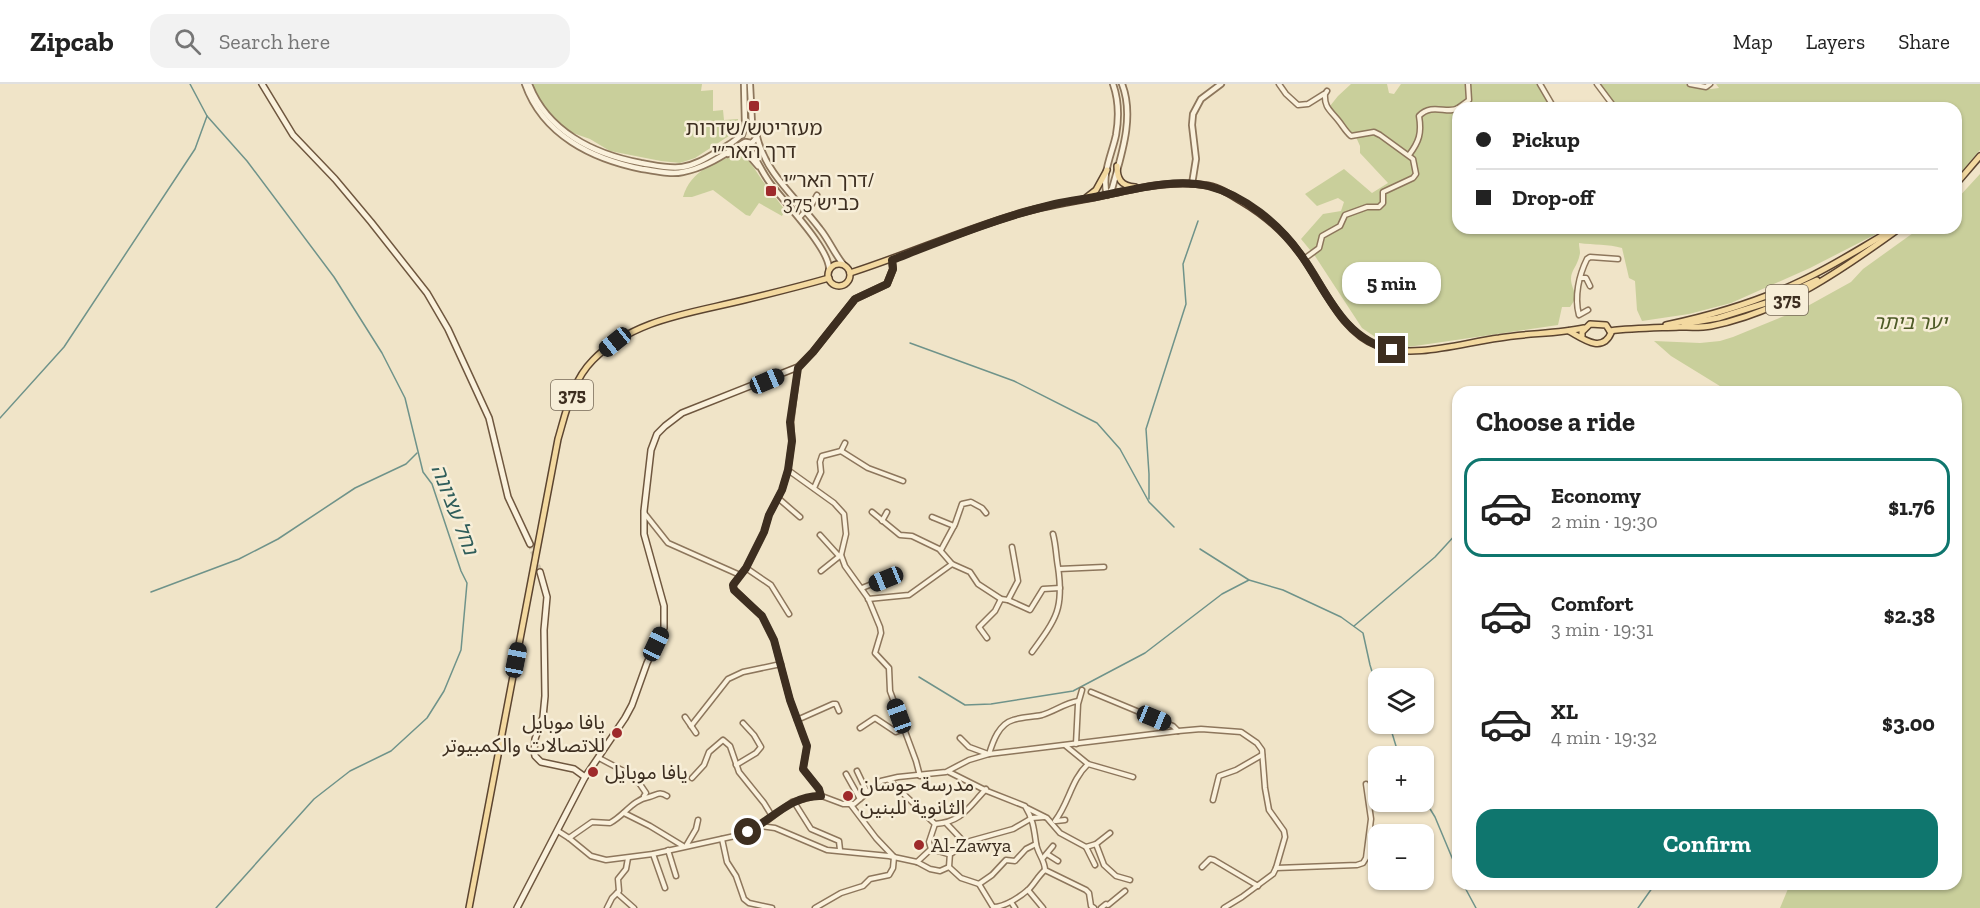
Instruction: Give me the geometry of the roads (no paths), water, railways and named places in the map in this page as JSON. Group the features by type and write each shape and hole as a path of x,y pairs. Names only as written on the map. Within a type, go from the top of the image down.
{"main road":[{"path":"262,84 292,135 335,179 371,222 427,293 448,328 489,418 508,497 530,544"},
{"path":"1962,177 1980,156"},
{"path":"1117,165 1119,179 1123,184 1140,188"},
{"path":"1081,200 1096,190 1107,170"},
{"path":"850,273 1015,215 1057,203 1140,188 1192,184 1223,190 1259,212 1281,230 1304,259 1345,322 1360,337 1381,347 1411,352 1499,337 1569,331 1600,323 1610,331"},
{"path":"1656,327 1718,312 1761,298 1803,280 1887,234"},
{"path":"1610,331 1671,327 1718,318 1766,303 1846,267 1890,234"},
{"path":"517,908 585,777 632,705 647,663 664,628 664,606 644,534 651,450 657,434 664,426 682,414 798,368 855,299 887,284 893,269 892,260"},
{"path":"843,264 850,273 847,283 840,286 829,278 829,270 835,265 843,264"},
{"name":"375","path":"469,908 558,439 578,381 592,360 615,342 653,322 829,278"},
{"path":"1582,338 1581,332 1584,328"},
{"path":"1569,331 1588,343 1603,342 1608,338 1610,331"},
{"path":"540,572 547,597 544,630 545,696 543,717 535,739 535,756 541,762 574,769 585,777"}],"street":[{"path":"527,84 543,110 568,134 600,151 635,162 669,168 690,165 708,157 748,128 755,130"},
{"path":"527,84 534,104 555,130 569,141 598,156 618,163 668,173 691,171 746,142 755,141 757,137"},
{"path":"744,84 745,125 743,133 763,172"},
{"path":"750,84 752,124 763,154 776,177 827,237 843,264"},
{"path":"1107,195 1105,188 1107,170 1116,136 1118,117 1113,84"},
{"path":"1107,195 1112,189 1127,117 1126,98 1122,84"},
{"path":"1192,184 1196,159 1193,114 1201,99 1221,84"},
{"path":"1279,84 1298,105 1308,104 1326,92 1324,101 1327,108 1349,134 1374,132 1409,155 1416,167 1414,176 1383,192 1383,203 1379,207 1367,207 1345,215 1340,226 1322,236 1319,248 1304,259"},
{"path":"1466,102 1469,100 1468,84"},
{"path":"1540,84 1550,102"},
{"path":"1597,84 1610,102"},
{"path":"1690,84 1706,87 1710,84"},
{"path":"1409,155 1421,131 1419,116 1422,112 1437,108 1452,111"},
{"path":"715,159 736,151 746,152 818,243 828,262 829,270"},
{"path":"798,218 817,195"},
{"path":"1588,310 1580,315 1577,308 1580,278 1587,259 1590,257 1618,260"},
{"path":"1580,278 1586,278 1590,286"},
{"path":"798,368 790,422 792,441 788,470 764,532 746,568 733,585 734,590 758,612 774,640 790,700 807,746 803,769 819,789 821,796"},
{"path":"841,451 845,442"},
{"path":"814,488 822,469 820,462 822,456 841,451 868,468 903,481"},
{"path":"788,470 834,503 844,514 846,534 840,556 821,571"},
{"path":"778,498 800,517"},
{"path":"941,550 954,526 961,505 971,502 986,513"},
{"path":"882,521 887,512"},
{"path":"644,513 668,543 740,575"},
{"path":"872,513 903,536 910,533 941,550 952,564 969,572 978,584 1001,599 1030,610 1043,589 1060,588"},
{"path":"932,518 954,526"},
{"path":"1032,652 1058,612 1061,597 1053,534"},
{"path":"820,535 840,556 862,588 882,631 876,653 889,668 889,686 920,776"},
{"path":"1008,600 1018,581 1012,547"},
{"path":"868,599 909,595 952,564"},
{"path":"1059,569 1104,567"},
{"path":"746,568 774,589 789,614"},
{"path":"862,588 897,574"},
{"path":"987,638 979,627 994,611 1001,599"},
{"path":"691,726 730,677 781,664"},
{"path":"1076,744 1078,700 1082,690"},
{"path":"1091,692 1173,726 1178,731"},
{"path":"989,754 994,741 1006,724 1014,719 1041,715 1078,700"},
{"path":"797,720 833,704 836,704 839,711"},
{"path":"685,717 696,733"},
{"path":"860,728 875,718 896,732 904,729"},
{"path":"736,765 756,753 761,747 754,735 742,723"},
{"path":"558,831 569,837 591,856 606,860 628,858 744,834 760,826 794,802 814,796 850,804 860,799 876,784 888,779 949,772 969,760 989,754 1178,731 1201,729 1241,732 1257,743 1263,754 1269,810 1284,831 1285,837 1273,873 1224,908"},
{"path":"960,738 969,747 989,754"},
{"path":"692,778 704,765 709,752 723,740 730,746 738,772 772,816"},
{"path":"1065,746 1088,765 1133,777"},
{"path":"1213,801 1219,776 1236,770 1263,754"},
{"path":"599,758 637,779 646,793 644,797"},
{"path":"1055,821 1062,811 1076,777 1088,765"},
{"path":"857,771 867,792"},
{"path":"949,772 1044,817 1060,833 1086,847 1095,865"},
{"path":"846,774 860,799"},
{"path":"888,779 935,824 947,824 960,817 986,789"},
{"path":"1276,868 1363,863 1371,819 1366,784"},
{"path":"569,837 592,822 610,823 644,797 658,793 667,796"},
{"path":"794,802 810,827 839,840 840,850"},
{"path":"850,804 894,857"},
{"path":"1027,808 1032,818 1036,844 1045,870 1086,890 1089,893 1091,906 1094,908"},
{"path":"624,813 685,847"},
{"path":"932,849 950,853 965,843 1012,829 1032,818 1044,817"},
{"path":"685,847 696,829 698,820"},
{"path":"1049,821 1065,820"},
{"path":"932,849 929,842 935,824"},
{"path":"947,824 965,843"},
{"path":"760,826 775,828 825,849 894,857 917,862 934,870 944,870 949,867"},
{"path":"1086,847 1096,844 1110,833"},
{"path":"722,839 727,862 736,876 744,899 749,903 772,908"},
{"path":"979,884 992,875 1006,860 1015,861 1026,849 1036,844"},
{"path":"1096,844 1104,866 1116,876 1130,880"},
{"path":"1042,858 1053,846"},
{"path":"917,862 932,849"},
{"path":"668,850 676,876"},
{"path":"949,867 950,853"},
{"path":"653,854 665,888"},
{"path":"1047,854 1058,861"},
{"path":"815,908 833,897 863,886 870,879 889,875 894,857"},
{"path":"607,908 619,891 618,879 626,869 628,858"},
{"path":"1202,867 1210,859 1214,860 1258,885"},
{"path":"949,867 961,878 979,884 993,907 1011,902 1028,890 1045,870"},
{"path":"1028,890 1043,908"},
{"path":"1101,908 1125,891"},
{"path":"617,893 634,908"},
{"path":"1011,902 1015,908"},
{"path":"1108,905 1114,908"}],"waterway":[{"name":"נחל עציונה","path":"190,84 207,116 247,161 334,277 382,353 405,398 423,472 432,484 467,583 461,650 444,691 427,718 391,751 350,771 314,799 216,908"},
{"path":"0,418 64,347 195,149 207,116"},
{"path":"1149,499 1146,429 1186,304 1183,264 1198,221"},
{"path":"910,343 1014,381 1097,423 1120,449 1149,502 1174,527"},
{"path":"151,592 239,559 278,539 355,488 406,464 417,453"},
{"path":"1354,626 1435,557 1452,539"},
{"path":"1200,549 1249,580 1283,590 1341,617 1363,633 1371,668"},
{"path":"919,677 965,705 991,704 1073,691 1145,653 1222,594 1249,580"},
{"path":"1392,734 1396,746"},
{"path":"1432,812 1452,858"},
{"path":"1466,890 1476,908"},
{"path":"1638,908 1651,890"}],"tunnel":[{"path":"530,544 540,572"}],"place":[{"name":"מעזריטש/שדרות דרך האר״י","path":"754,106"},
{"name":"דרך האר״י/ כביש 375","path":"771,191"},
{"name":"يافا موبايل للاتصالات والكمبيوتر","path":"617,733"},
{"name":"يافا موبايل","path":"593,772"},
{"name":"مدرسة حوسان الثانوية للبنين","path":"848,796"},
{"name":"Al-Zawya","path":"919,845"}],"park label":[{"name":"יער ביתר","path":"1910,322"}]}
